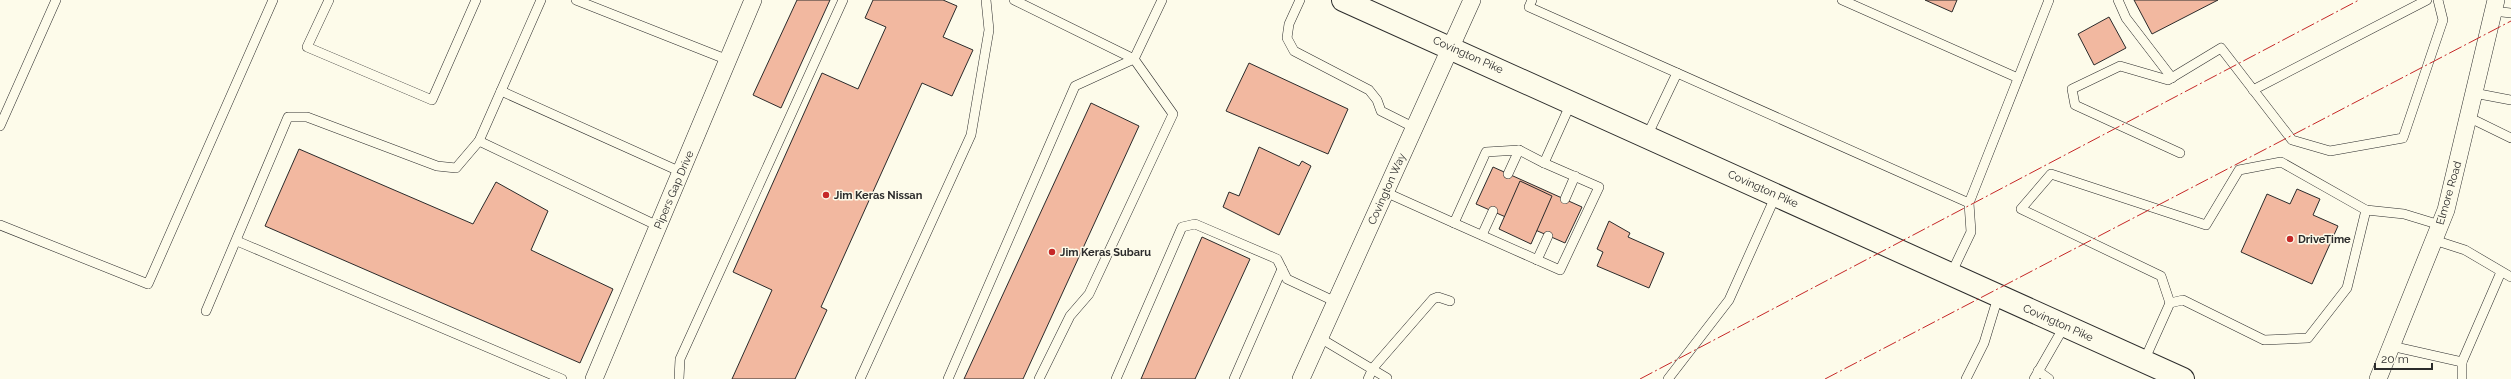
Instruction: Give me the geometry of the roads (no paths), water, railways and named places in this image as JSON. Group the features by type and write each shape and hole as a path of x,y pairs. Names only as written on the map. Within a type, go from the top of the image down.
{"main road":[{"name":"Covington Pike","path":"1343,0 1647,136 1951,274 1998,297 2183,379"}],"street":[{"name":"Pipers Gap Drive","path":"594,379 753,0"},
{"name":"Covington Way","path":"1301,379 1472,0"},
{"name":"Elmore Road","path":"2378,379 2446,210 2494,6"}],"lane":[{"path":"0,126 56,0"},
{"path":"0,225 148,284 273,0"},
{"path":"329,0 307,46 432,100 473,1"},
{"path":"206,311 237,241 288,117 307,117 437,166 456,168 479,141 541,0"},
{"path":"576,0 728,60"},
{"path":"678,379 680,359 843,0"},
{"path":"860,379 971,135 989,30 986,0"},
{"path":"1014,0 1134,60 1173,114 1089,294 1070,316 1039,379"},
{"path":"948,379 1075,86 1134,60 1162,0"},
{"path":"1300,0 1288,24 1287,38 1294,51 1369,90 1381,111 1415,128"},
{"path":"1532,0 1529,7 1968,203"},
{"path":"1842,0 2018,78"},
{"path":"1951,274 1971,232 1968,203 2049,0"},
{"path":"2118,0 2126,18 2172,78"},
{"path":"2253,90 2427,0"},
{"path":"2180,153 2075,105 2072,89 2120,66 2168,80 2221,48 2292,140 2330,151 2403,138 2442,20 2438,0"},
{"path":"2494,6 2511,13"},
{"path":"1647,136 1677,73"},
{"path":"501,91 681,172"},
{"path":"2474,93 2511,100"},
{"path":"1544,163 1572,102"},
{"path":"2468,117 2511,138"},
{"path":"479,141 658,226"},
{"path":"1508,174 1519,150"},
{"path":"1385,192 1482,236 1560,270 1599,187 1544,163 1519,150 1486,152 1454,223"},
{"path":"2144,361 2170,303 2161,276 2021,209 2051,174 2206,225 2239,170 2281,162 2366,210 2404,214 2511,278"},
{"path":"1565,199 1575,176"},
{"path":"1668,379 1729,300 1776,195"},
{"path":"2170,303 2183,300 2264,340 2308,338 2347,288 2366,210"},
{"path":"1482,236 1493,211"},
{"path":"1116,379 1182,227 1195,224 1277,259 1287,279 1336,302"},
{"path":"1537,260 1548,236"},
{"path":"237,241 562,379"},
{"path":"1234,379 1282,269"},
{"path":"2462,379 2462,362 2501,272"},
{"path":"1368,379 1373,368 1433,299 1438,297 1450,301"},
{"path":"1966,379 1984,343 1998,297"},
{"path":"2049,379 2036,375 2064,325"},
{"path":"1320,338 1373,368 1387,378"},
{"path":"2391,346 2462,362"}],"place":[{"name":"Jim Keras Nissan","path":"826,195"},
{"name":"DriveTime","path":"2290,239"},
{"name":"Jim Keras Subaru","path":"1052,252"}]}
